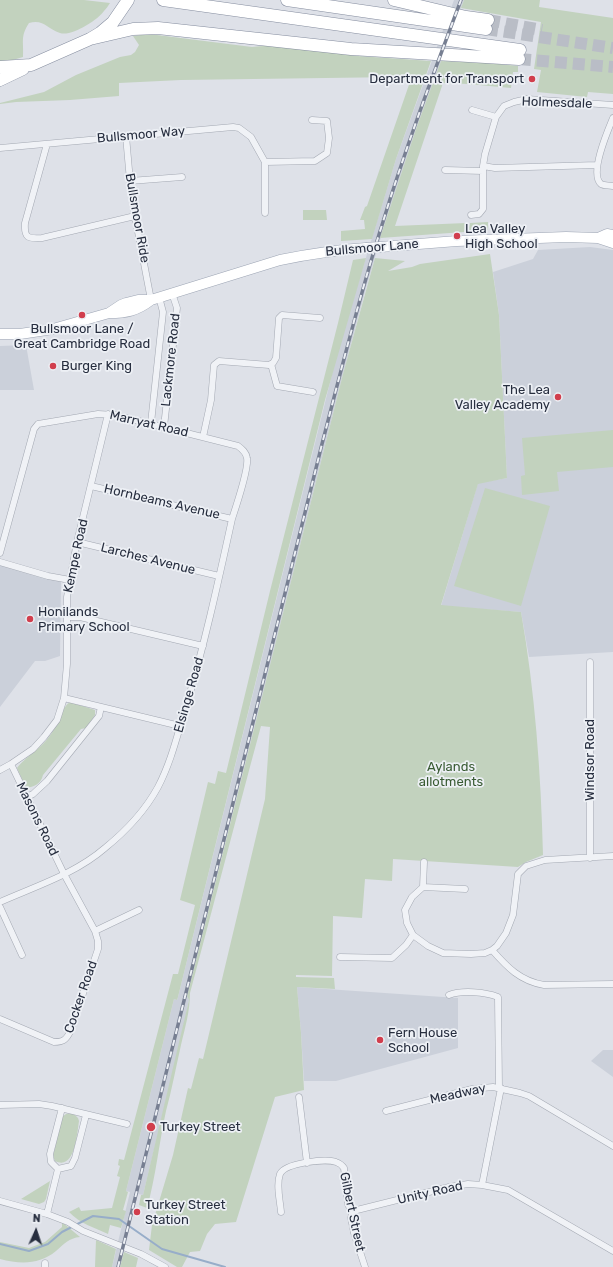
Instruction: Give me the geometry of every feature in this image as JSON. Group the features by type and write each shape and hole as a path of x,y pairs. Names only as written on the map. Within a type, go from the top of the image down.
{"highway":[{"path":"0,80 90,39 133,29 158,28 357,50 479,56 520,55 163,0"},
{"path":"287,0 487,25 466,17 394,0"},
{"path":"90,39 107,27 125,5"},
{"path":"0,67 31,65"}],"main road":[{"name":"Bullsmoor Lane","path":"598,238 607,234 613,235"},
{"name":"Bullsmoor Lane","path":"0,334 20,334 53,329 109,313 126,303 138,300 155,299 293,257 319,252 526,238 598,238 613,243"}],"street":[{"name":"Holmesdale","path":"471,214 479,214 483,209 483,168 485,154 496,117 504,106 527,99 613,105"},
{"path":"472,110 496,117"},
{"path":"613,118 606,132 597,165 598,180 603,185 613,186"},
{"path":"265,162 314,161 327,153 329,138 327,121 312,120"},
{"name":"Bullsmoor Way","path":"0,148 233,126 239,128 251,137 265,162 265,213"},
{"name":"Bullsmoor Ride","path":"126,136 135,216 155,299"},
{"path":"47,144 25,223 25,233 27,236 32,239 42,238 135,216"},
{"path":"445,170 597,165"},
{"path":"130,181 182,177"},
{"name":"Lackmore Road","path":"164,427 177,308 172,293"},
{"name":"Lackmore Road","path":"151,423 163,312 155,299"},
{"path":"203,437 211,400 214,365 219,361 269,365 276,358 279,318 282,315 320,318"},
{"path":"271,364 277,386 313,392"},
{"name":"Marryat Road","path":"0,553 33,434 38,424 98,414 108,414 151,423 203,437"},
{"name":"Kempe Road","path":"0,770 33,749 44,737 57,720 64,698 67,664 67,597 77,542 92,486 108,414"},
{"name":"Elsinge Road","path":"0,902 64,874 88,861 132,824 158,788 171,758 203,646 232,519 239,498 248,458 244,450 238,446 203,437"},
{"name":"Hornbeams Avenue","path":"92,486 232,519"},
{"name":"Larches Avenue","path":"77,542 219,576"},
{"path":"0,562 48,576 70,580"},
{"path":"67,617 80,618 203,646"},
{"name":"Windsor Road","path":"590,662 590,858"},
{"path":"64,698 180,726"},
{"path":"27,797 47,782 99,716 101,707"},
{"name":"Masons Road","path":"11,764 64,874"},
{"path":"465,889 423,887 412,897 405,910 407,923 413,935 428,946 443,953 471,954 492,950 497,946 506,932 513,915 518,874 526,866 545,860 613,856"},
{"path":"423,887 424,862"},
{"name":"Cocker Road","path":"0,1020 54,1042 66,1040 70,1032 98,949 98,941 95,931 64,874"},
{"path":"0,907 22,955"},
{"path":"95,931 139,910"},
{"path":"340,957 392,958 406,945 413,935"},
{"path":"492,950 508,969 533,984 613,984"},
{"path":"449,995 456,992 490,994 498,997 500,1088 482,1185"},
{"name":"Meadway","path":"386,1111 472,1089 485,1087 500,1088 512,1090 529,1096 613,1146"},
{"path":"299,1097 308,1163"},
{"path":"0,1105 39,1104 127,1124"},
{"path":"58,1169 50,1162 50,1154 62,1108"},
{"path":"58,1169 71,1166 75,1158 86,1115"},
{"name":"Gilbert Street","path":"281,1212 279,1183 280,1173 285,1168 308,1163 329,1161 336,1162 344,1168 348,1204 352,1213 351,1218 354,1233 365,1267"},
{"path":"47,1214 58,1169"},
{"name":"Unity Road","path":"352,1213 357,1210 449,1187 468,1184 482,1185 508,1190 613,1251"},
{"path":"0,1201 47,1214 68,1222 83,1231 134,1251 165,1267"}],"shaded area":[{"path":"454,0 464,0 416,129 386,220 343,374 187,996 189,1000 179,1047 143,1195 138,1194 120,1267 112,1267 130,1192 126,1191 174,999 177,1000 178,997 339,346 396,159"},
{"name":"The Lea Valley Academy","path":"590,247 613,250 613,652 529,657 521,612 441,606 478,483 507,478 499,315 493,272 533,259 538,250"},
{"path":"26,345 34,390 0,390 0,346"},
{"name":"Honilands Primary School","path":"0,565 61,581 60,656 45,661 35,661 0,707"},
{"name":"Fern House School","path":"297,987 458,998 458,1048 336,1081 304,1081"},
{"path":"603,1050 613,1050 613,1077 591,1061"}],"green space":[{"path":"0,0 84,0 110,3 96,19 71,33 60,33 38,22 29,23 23,36 23,57 6,62 0,62"},
{"path":"464,0 540,0 539,7 613,18 613,94 588,92 587,97 537,92 541,70 534,69 541,22 461,8"},
{"path":"149,34 252,47 274,45 358,56 431,61 396,159 372,239 341,241 341,231 365,229 364,220 360,220 365,207 367,206 411,79 398,77 181,80 119,83 119,96 0,104 44,92 76,75 120,57 131,55 135,52 139,45 133,36"},
{"path":"441,61 518,66 518,72 513,72 511,88 443,83 395,226 466,223 464,232 380,238 416,129"},
{"path":"303,210 326,210 327,220 303,220"},
{"path":"488,222 488,230 468,232 470,223"},
{"name":"Aylands allotments","path":"490,254 499,315 507,478 478,484 441,605 521,612 534,702 541,794 543,855 518,867 393,859 392,881 365,879 362,918 333,916 332,976 296,975 296,977 334,978 335,989 297,987 304,1090 275,1097 236,1222 215,1224 207,1234 200,1251 190,1252 182,1267 177,1267 149,1250 152,1225 173,1155 188,1088 191,1089 199,1058 203,1059 265,799 270,727 261,726 190,993 187,1019 166,1111 153,1184 147,1208 139,1205 141,1195 143,1195 189,1000 187,996 343,374 375,258 405,261 388,271 412,267 420,264"},
{"path":"366,258 325,400 178,997 177,1000 174,999 126,1191 128,1192 123,1210 126,1211 121,1228 110,1225 108,1234 82,1222 69,1212 79,1207 81,1211 112,1208 120,1177 117,1176 120,1166 118,1165 119,1159 124,1160 173,974 178,974 195,905 180,900 208,782 215,784 218,771 226,773 353,260"},
{"path":"613,430 613,467 557,472 559,491 522,495 521,476 525,475 522,438"},
{"path":"485,488 550,506 521,606 454,586"},
{"path":"70,702 95,710 95,715 86,728 81,729 43,775 39,783 32,787 26,788 17,768 46,741 65,707"},
{"path":"73,1113 79,1121 74,1150 67,1161 62,1163 55,1161 53,1156 62,1117 66,1114"},
{"path":"50,1181 44,1202 39,1204 21,1199"},
{"path":"62,1222 80,1237 70,1240 50,1256 36,1261 15,1262 0,1259 0,1242 29,1248 45,1242 62,1227"},
{"path":"96,1240 116,1249 112,1267 95,1267"},
{"path":"124,1252 138,1258 136,1267 120,1267"}],"waterway":[{"path":"0,1244 29,1251 48,1244 62,1232 93,1216 119,1219 162,1249 225,1267"}],"tunnel":[{"path":"488,20 542,30"},
{"path":"486,29 613,48"},
{"path":"519,59 613,67"}],"railway":[{"path":"118,1267 322,444 358,307 400,168 461,0"}],"place":[{"name":"Department for Transport","path":"532,79"},
{"name":"Lea Valley High School","path":"457,236"},
{"name":"Bullsmoor Lane / Great Cambridge Road","path":"82,315"},
{"name":"Burger King","path":"53,366"},
{"name":"The Lea Valley Academy","path":"558,397"},
{"name":"Honilands Primary School","path":"30,619"},
{"name":"Fern House School","path":"380,1040"},
{"name":"Turkey Street","path":"151,1127"},
{"name":"Turkey Street Station","path":"137,1212"}]}
